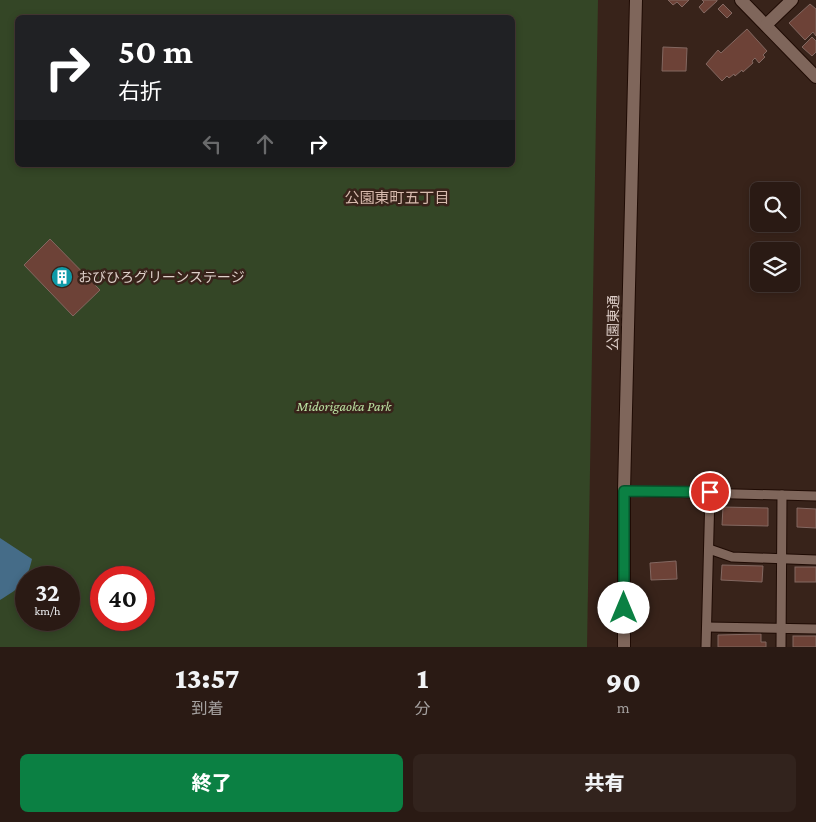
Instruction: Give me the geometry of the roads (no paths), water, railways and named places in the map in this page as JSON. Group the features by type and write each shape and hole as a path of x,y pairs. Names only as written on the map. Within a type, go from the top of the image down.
{"street":[{"name":"公園東通","path":"624,647 624,491 636,0"},
{"path":"741,0 816,77"},
{"path":"766,25 792,0"}],"lane":[{"path":"624,491 816,496"},
{"path":"706,647 710,492"},
{"path":"781,647 782,494"},
{"path":"709,549 732,558 816,560"},
{"path":"707,627 816,629"}],"water":[{"path":"0,538 32,559 30,566 15,566 15,590 0,600"}],"place":[{"name":"おびひろグリーンステージ","path":"62,277"}],"district":[{"name":"公園東町五丁目","path":"397,198"}],"park label":[{"name":"Midorigaoka Park","path":"344,406"}]}
